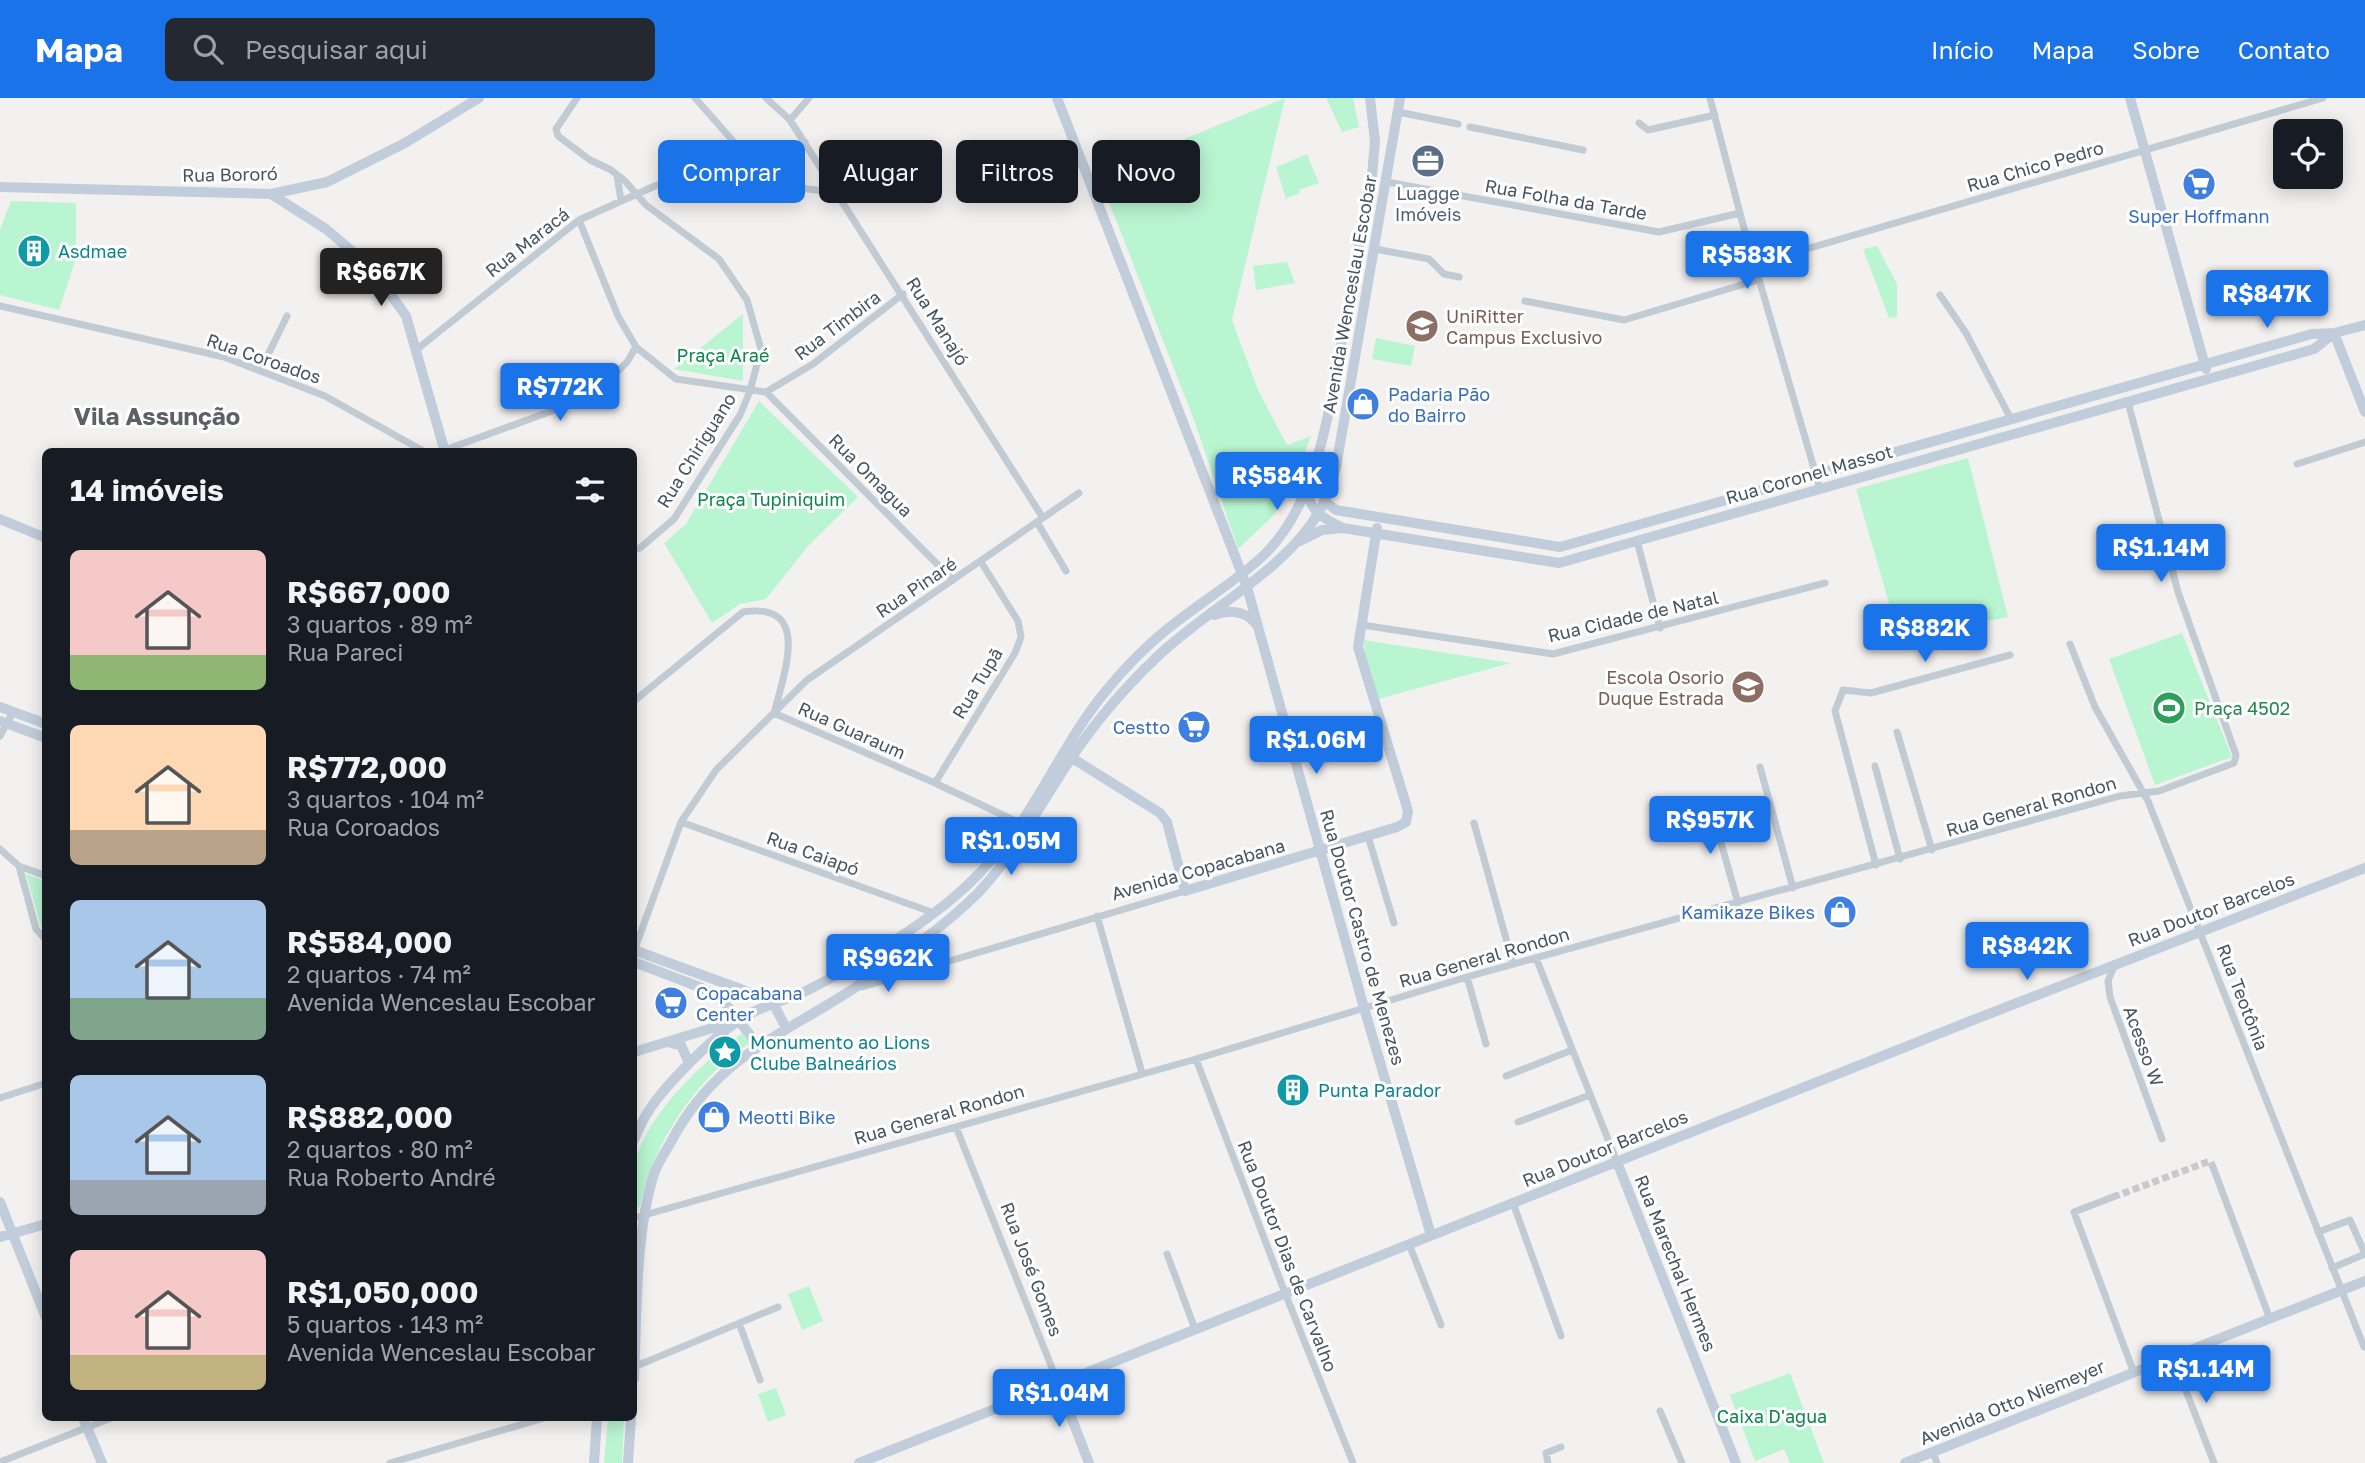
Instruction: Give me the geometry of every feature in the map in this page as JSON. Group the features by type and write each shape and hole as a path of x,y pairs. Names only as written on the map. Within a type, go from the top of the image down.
{"street":[{"name":"Rua Bororó","path":"0,187 271,194 327,182 405,144 480,98"},
{"path":"577,98 556,129 558,136 590,160 617,175 646,205 719,259 747,300 761,349 750,391"},
{"path":"695,98 732,140"},
{"name":"Rua Manajó","path":"765,98 790,120 804,140"},
{"path":"790,120 809,98"},
{"name":"Rua Doutor Castro de Menezes","path":"1056,98 1247,587 1364,1008 1431,1235"},
{"name":"Avenida Wenceslau Escobar","path":"637,1134 649,1110 689,1063 738,1020 804,992 854,965 934,914 974,879 1020,823 1105,692 1175,622 1242,574 1267,552 1296,512 1324,430 1372,176 1376,141 1370,98"},
{"name":"Avenida Wenceslau Escobar","path":"637,1277 639,1217 655,1171 684,1118 731,1065 758,1045 881,969 952,916 978,892 1029,828 1072,758 1131,683 1158,655 1247,587 1293,545 1318,513 1336,467 1400,98"},
{"path":"1710,98 1758,280 1820,489"},
{"path":"2130,98 2209,379"},
{"name":"Rua Chico Pedro","path":"1755,264 2323,98"},
{"path":"1398,111 1458,124"},
{"path":"1639,123 1647,130 1715,115"},
{"path":"1470,127 1583,150"},
{"name":"Rua Manajó","path":"805,142 819,164"},
{"path":"617,175 621,201"},
{"name":"Rua Folha da Tarde","path":"1387,182 1659,232 1740,214"},
{"name":"Rua Maracá","path":"416,350 579,220 658,184"},
{"path":"271,194 326,229 372,268 406,316 443,448"},
{"name":"Rua Manajó","path":"844,203 1040,520 1066,571"},
{"path":"579,220 618,316 636,347 676,379 766,392"},
{"path":"1375,249 1429,259 1444,274 1459,277"},
{"path":"1525,301 1624,320 1758,280"},
{"name":"Rua Timbira","path":"766,392 813,364 903,294"},
{"path":"1940,295 1966,333 2011,419"},
{"name":"Rua Coroados","path":"0,306 224,357 325,396 418,448"},
{"path":"260,371 287,316"},
{"name":"Rua Coronel Massot","path":"1324,501 1336,510 1560,547 2312,334 2334,333 2365,325"},
{"path":"2334,333 2365,412"},
{"name":"Rua Coronel Massot","path":"1318,513 1343,528 1559,563 2314,349 2334,333"},
{"path":"452,448 593,396 628,362 636,347"},
{"name":"Rua Chiriguano","path":"637,549 674,519 740,415 750,391"},
{"name":"Rua Omagua","path":"766,392 953,580"},
{"name":"Rua General Rondon","path":"639,1217 1196,1059 1513,964 2108,800 2159,791 2234,763 2236,758 2178,592 2128,402"},
{"path":"2297,464 2365,442"},
{"path":"1308,483 1309,501 1318,513"},
{"name":"Rua Pinaré","path":"774,713 807,680 1079,493"},
{"path":"1362,625 1378,518"},
{"path":"0,519 42,536"},
{"path":"1293,545 1322,530 1343,528"},
{"path":"1637,541 1660,628"},
{"path":"1236,557 1249,561 1267,552"},
{"name":"Rua Tupã","path":"935,783 1015,653 1021,637 1018,621 981,562"},
{"name":"Rua Cidade de Natal","path":"1362,625 1553,654 1825,583"},
{"path":"637,699 743,612 758,609 771,613 781,622 789,638 789,655 774,713"},
{"path":"1205,619 1221,612 1237,612 1252,619 1258,627"},
{"name":"Avenida Copacabana","path":"851,990 1368,836 1406,822 1408,811 1358,647 1362,625"},
{"name":"Rua Teotônia","path":"2070,644 2095,707 2144,793 2364,1348"},
{"path":"1876,865 1835,711 1843,690 1871,693 2010,655"},
{"path":"0,708 42,723"},
{"path":"0,736 4,722 13,712"},
{"name":"Rua Guaraum","path":"637,942 681,822 716,770 774,713 1020,823"},
{"path":"4,722 42,736"},
{"path":"1897,732 1932,850"},
{"path":"1076,735 1072,758 1160,813 1167,822 1185,891"},
{"path":"1875,766 1900,859"},
{"path":"1759,767 1793,888"},
{"path":"1709,800 1738,904"},
{"name":"Rua Caiapó","path":"681,822 934,914"},
{"path":"1474,823 1513,964"},
{"path":"1368,836 1394,923"},
{"path":"0,849 19,866 42,875"},
{"path":"19,866 36,929 42,936"},
{"name":"Rua Doutor Barcelos","path":"859,1463 2116,964 2365,868"},
{"path":"1097,916 1142,1073"},
{"path":"637,951 704,982 724,1002 758,1045"},
{"path":"903,953 905,960 918,971"},
{"name":"Rua Marechal Hermes","path":"1536,958 1736,1463"},
{"path":"637,963 743,990 773,1003 786,1028"},
{"name":"Acesso W","path":"2116,964 2108,981 2110,997 2162,1139"},
{"name":"Avenida Copacabana","path":"854,965 872,965 895,972 918,971"},
{"path":"1467,977 1486,1044"},
{"path":"637,1051 738,1020"},
{"path":"668,1042 681,1045 689,1063"},
{"path":"1506,1076 1572,1050"},
{"name":"Rua Doutor Dias de Carvalho","path":"1196,1059 1353,1463"},
{"path":"0,1098 42,1084"},
{"path":"1518,1122 1590,1095"},
{"name":"Rua José Gomes","path":"956,1127 1089,1463"},
{"path":"2213,1167 2270,1319"},
{"path":"2113,1197 2074,1212 2134,1373"},
{"path":"0,1202 42,1308"},
{"path":"1513,1203 1562,1336"},
{"path":"2318,1232 2350,1220 2365,1254 2332,1268"},
{"path":"0,1237 42,1225"},
{"path":"1409,1244 1441,1325"},
{"path":"1167,1254 1195,1329"},
{"name":"Avenida Otto Niemeyer","path":"1905,1463 1935,1458 2134,1373 2365,1281"},
{"path":"637,1366 778,1307"},
{"path":"739,1323 760,1380"},
{"path":"2173,1357 2214,1463"},
{"path":"1660,1411 1682,1463"},
{"path":"390,1463 534,1421"},
{"path":"594,1463 597,1421"},
{"path":"628,1463 631,1421"},
{"path":"0,1462 85,1422 102,1463"},
{"path":"1548,1463 1546,1453 1561,1447"}],"green space":[{"path":"1285,98 1232,320 1258,390 1287,445 1311,436 1287,495 1274,515 1238,549 1194,420 1109,203 1200,203 1200,140 1182,140"},
{"path":"1326,98 1353,98 1359,127 1342,132"},
{"path":"1307,154 1319,183 1299,190 1300,193 1286,199 1276,167"},
{"path":"11,201 76,203 76,258 59,310 0,295 0,229"},
{"path":"1877,246 1897,284 1897,317 1889,318 1863,249"},
{"path":"1287,262 1295,283 1256,290 1253,266"},
{"name":"Praça Araé","path":"743,314 743,381 674,369"},
{"path":"1376,338 1415,346 1411,366 1372,359"},
{"name":"Praça Tupiniquim","path":"759,401 858,497 807,547 766,599 740,604 712,623 664,543 686,524"},
{"path":"1968,458 2008,617 1924,633 1911,604 1891,610 1856,489"},
{"name":"Praça 4502","path":"2182,633 2232,757 2155,785 2109,659"},
{"path":"1364,640 1511,663 1378,699 1365,657"},
{"path":"26,874 42,880 41,927"},
{"path":"742,1033 750,1043 711,1075 680,1114 656,1158 637,1208 637,1158 640,1148 662,1110 710,1059"},
{"path":"809,1286 823,1321 802,1330 788,1294"},
{"name":"Caixa D'agua","path":"1790,1373 1824,1463 1790,1463 1784,1449 1755,1461 1730,1395"},
{"path":"776,1388 786,1415 768,1422 758,1394"},
{"path":"608,1421 624,1421 622,1463 604,1463"}],"tunnel":[{"path":"2113,1197 2210,1161 2213,1167"}],"place":[{"name":"Luagge Imóveis","path":"1428,161"},
{"name":"Super Hoffmann","path":"2199,184"},
{"name":"Asdmae","path":"34,251"},
{"name":"UniRitter Campus Exclusivo","path":"1422,326"},
{"name":"Padaria Pão do Bairro","path":"1363,404"},
{"name":"Escola Osorio Duque Estrada","path":"1748,687"},
{"name":"Praça 4502","path":"2169,708"},
{"name":"Cestto","path":"1194,727"},
{"name":"Kamikaze Bikes","path":"1840,912"},
{"name":"Copacabana Center","path":"671,1003"},
{"name":"Monumento ao Lions Clube Balneários","path":"725,1052"},
{"name":"Punta Parador","path":"1293,1090"},
{"name":"Meotti Bike","path":"714,1117"}],"district":[{"name":"Vila Assunção","path":"157,415"}]}
